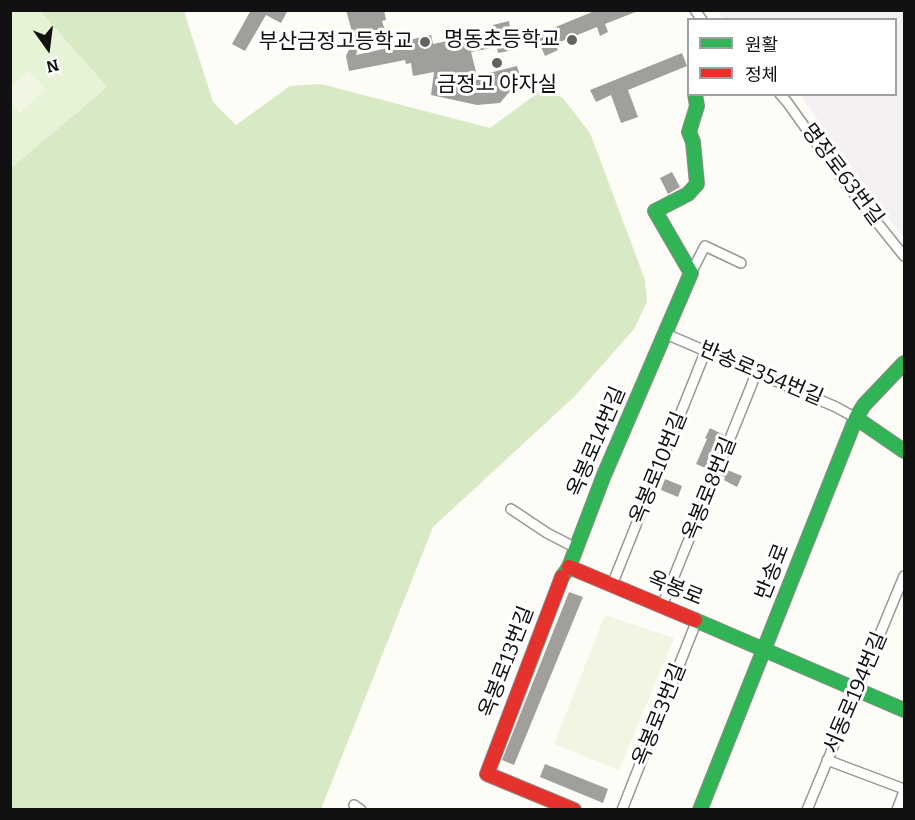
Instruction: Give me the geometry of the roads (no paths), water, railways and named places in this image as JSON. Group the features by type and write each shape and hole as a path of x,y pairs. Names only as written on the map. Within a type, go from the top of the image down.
{"street":[{"path":"690,273 655,211 688,194 697,184 693,142 689,132 697,106 695,96"},
{"name":"명장로63번길","path":"782,96 843,180 904,256"},
{"path":"690,273 705,246 741,263"},
{"name":"옥봉로14번길","path":"569,567 604,475 666,334 690,273"},
{"name":"반송로354번길","path":"666,334 756,371 856,418"},
{"name":"옥봉로10번길","path":"612,585 706,350"},
{"name":"반송로","path":"700,810 856,418 864,405 904,363"},
{"name":"옥봉로8번길","path":"662,606 756,371"},
{"path":"856,418 904,451"},
{"path":"511,509 547,533 576,548"},
{"name":"옥봉로","path":"569,567 904,710"},
{"name":"옥봉로13번길","path":"569,567 561,578 487,774 572,809"},
{"name":"서동로194번길","path":"807,810 904,576"},
{"name":"옥봉로3번길","path":"622,810 697,621"},
{"path":"827,760 904,790 899,809"}],"place":[{"name":"명동초등학교","path":"572,40"},
{"name":"부산금정고등학교","path":"425,42"},
{"name":"금정고 야자실","path":"497,63"}]}
